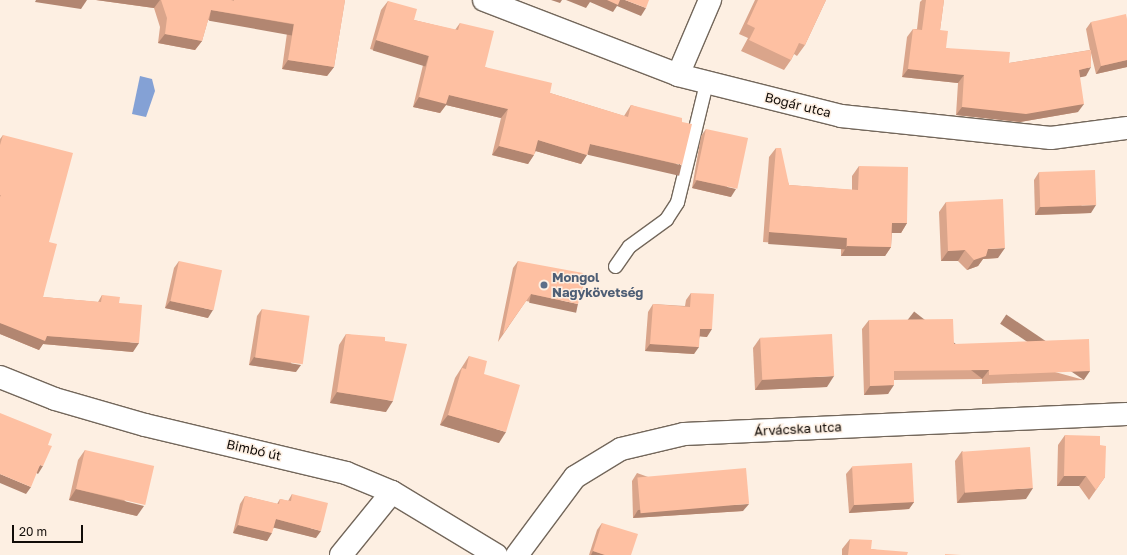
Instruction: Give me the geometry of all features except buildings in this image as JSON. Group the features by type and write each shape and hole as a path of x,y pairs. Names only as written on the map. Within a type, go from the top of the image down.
{"street":[{"name":"Bogár utca","path":"484,0 678,75 841,116 1051,138 1127,128"},
{"path":"678,75 710,0"},
{"name":"Bimbó út","path":"0,377 54,399 346,473 392,492 496,555"},
{"name":"Árvácska utca","path":"517,555 575,477 621,449 684,434 1127,414"},
{"path":"341,555 392,492"}],"lane":[{"path":"615,266 629,246 666,219 677,202 706,83"}],"water":[{"path":"140,76 152,79 155,91 146,117 132,114"}],"place":[{"name":"Mongol Nagykövetség","path":"544,285"}]}
